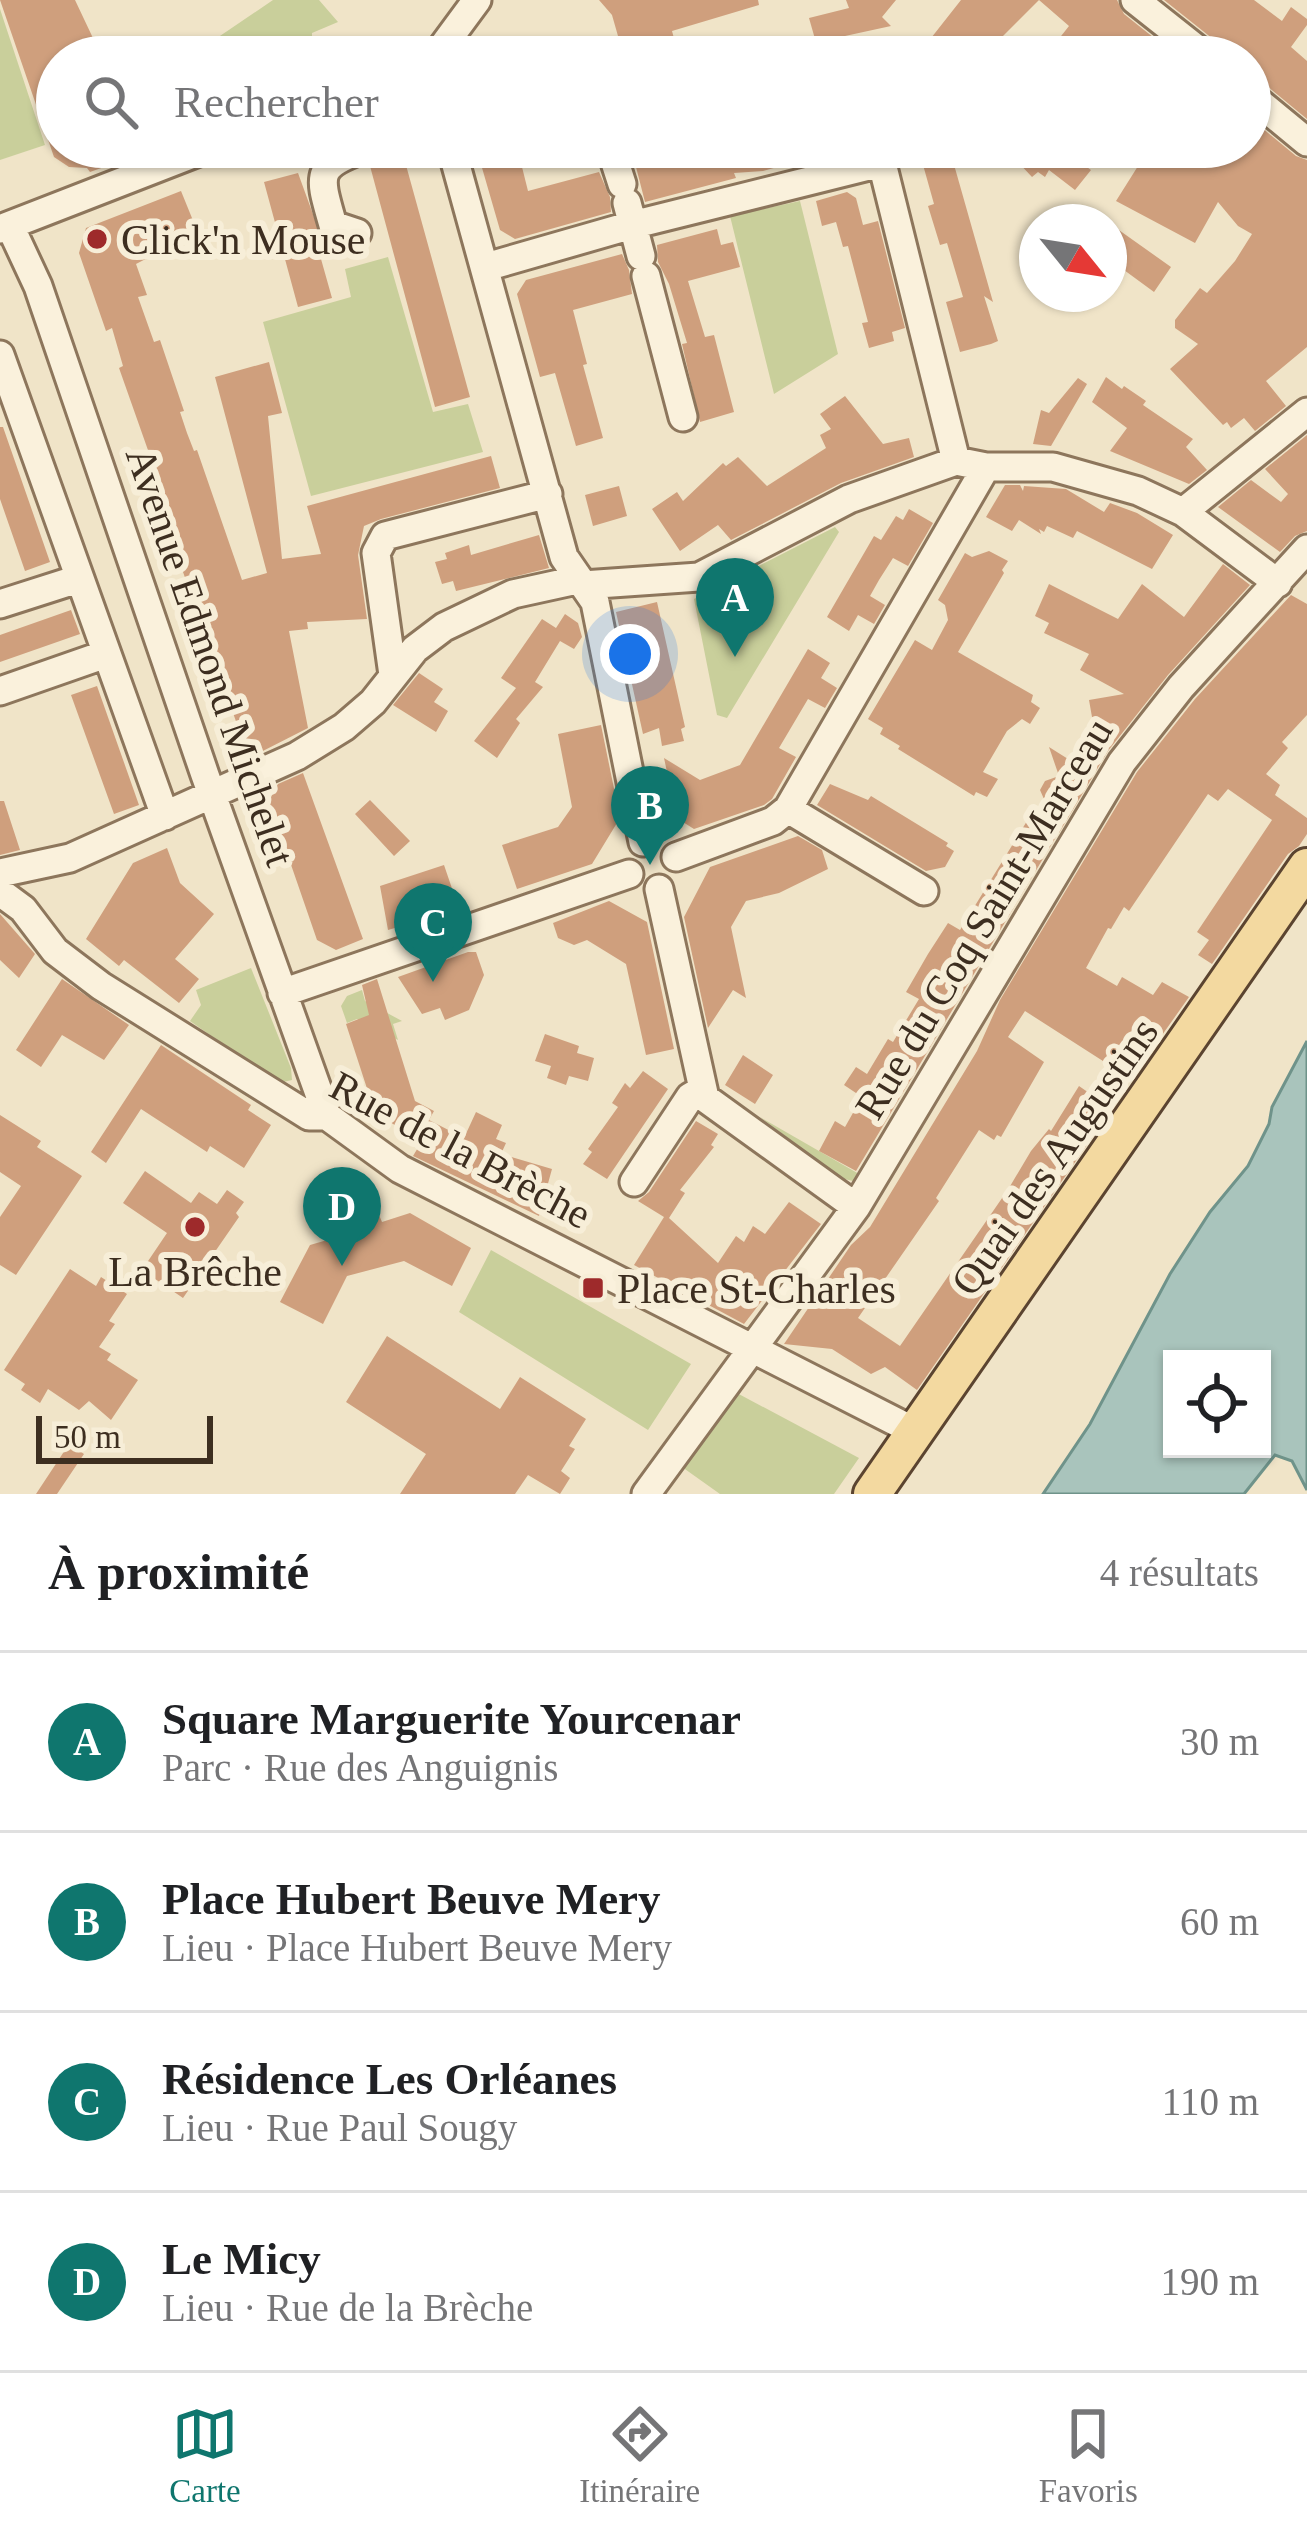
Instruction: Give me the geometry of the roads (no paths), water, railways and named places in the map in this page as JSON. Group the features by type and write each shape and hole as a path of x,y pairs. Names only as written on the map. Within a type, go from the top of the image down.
{"main road":[{"name":"Quai des Augustins","path":"872,1494 1307,867"}],"street":[{"path":"451,36 477,0"},
{"path":"1135,0 1180,36"},
{"path":"1271,112 1307,142"},
{"path":"5,228 158,168"},
{"path":"324,168 321,183 333,225 357,233"},
{"path":"457,168 564,557 595,602 644,842"},
{"path":"616,168 683,417"},
{"path":"486,267 627,204 812,168"},
{"path":"882,168 956,461"},
{"name":"Avenue Edmond Michelet","path":"5,228 38,286 327,1116"},
{"path":"0,355 165,816"},
{"path":"1183,512 1307,412"},
{"path":"0,873 70,859 297,756 373,702 415,649 444,627 513,594 580,582 699,577 849,499 956,461 986,467 1053,467 1106,479 1183,512 1278,583"},
{"path":"676,857 780,818 788,809 986,467"},
{"path":"393,675 376,553 380,542 390,535 548,494"},
{"name":"Rue du Coq Saint-Marceau","path":"646,1494 856,1208 1122,762 1181,687 1307,549"},
{"path":"0,604 78,579"},
{"path":"0,691 106,654"},
{"path":"788,809 924,891"},
{"path":"644,842 666,844 676,857 672,880 659,889 638,885 629,874 632,851 644,842"},
{"path":"11,900 36,888 70,859"},
{"path":"281,993 629,874"},
{"path":"659,889 702,1090 709,1103 856,1208"},
{"name":"Rue de la Brèche","path":"11,900 55,951 101,986 310,1116 327,1116 400,1168 916,1432"},
{"path":"634,1182 690,1097 702,1090"}],"water":[{"path":"1307,1041 1307,1490 1292,1461 1275,1455 1244,1494 1043,1494 1090,1424 1170,1274 1210,1212 1248,1166 1269,1124 1272,1107"}],"place":[{"name":"Click'n Mouse","path":"97,239"},
{"name":"Square Marguerite Yourcenar","path":"735,657"},
{"name":"Place Hubert Beuve Mery","path":"650,865"},
{"name":"Résidence Les Orléanes","path":"433,982"},
{"name":"La Brêche","path":"195,1227"},
{"name":"Le Micy","path":"342,1266"},
{"name":"Place St-Charles","path":"593,1288"}]}
